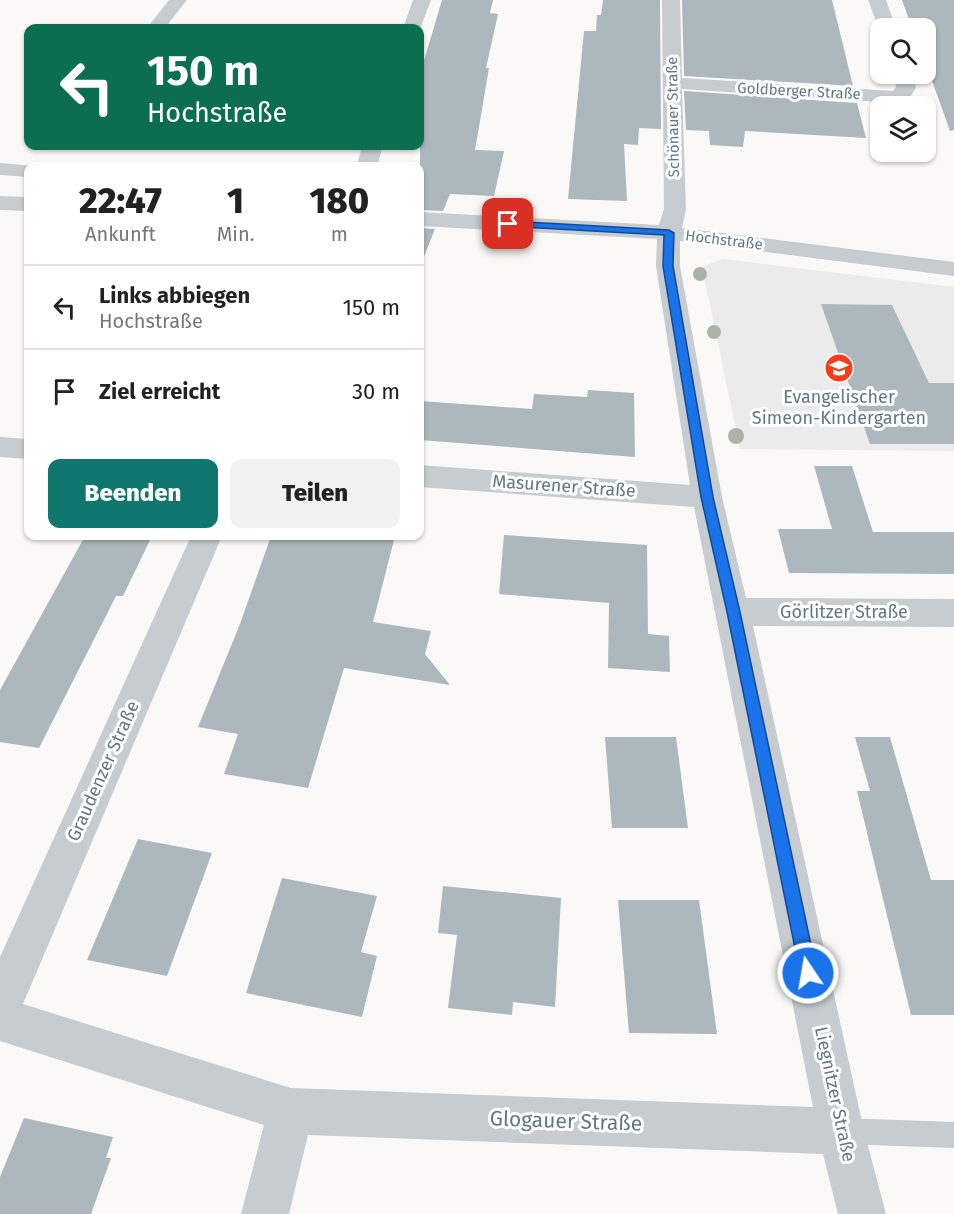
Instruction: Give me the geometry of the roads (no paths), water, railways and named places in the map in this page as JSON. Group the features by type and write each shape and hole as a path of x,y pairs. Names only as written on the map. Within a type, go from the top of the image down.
{"street":[{"path":"159,24 178,0"},
{"path":"413,24 422,0"},
{"name":"Schönauer Straße","path":"669,233 675,209 671,0"},
{"path":"877,0 883,18"},
{"name":"Goldberger Straße","path":"674,83 894,97 903,94 905,84"},
{"path":"0,169 24,171"},
{"path":"0,203 24,204"},
{"name":"Hochstraße","path":"424,219 669,233 954,269"},
{"name":"Liegnitzer Straße","path":"669,233 668,266 707,497 734,612 841,1131 862,1214"},
{"path":"0,447 24,449"},
{"name":"Masurener Straße","path":"424,476 707,497"},
{"name":"Graudenzer Straße","path":"0,1006 204,540"},
{"name":"Görlitzer Straße","path":"734,612 954,612"},
{"name":"Glogauer Straße","path":"0,1019 291,1112 841,1131"},
{"path":"265,1214 291,1112"}],"lane":[{"path":"841,1131 954,1135"}],"place":[{"name":"Evangelischer Simeon-Kindergarten","path":"839,368"}]}
